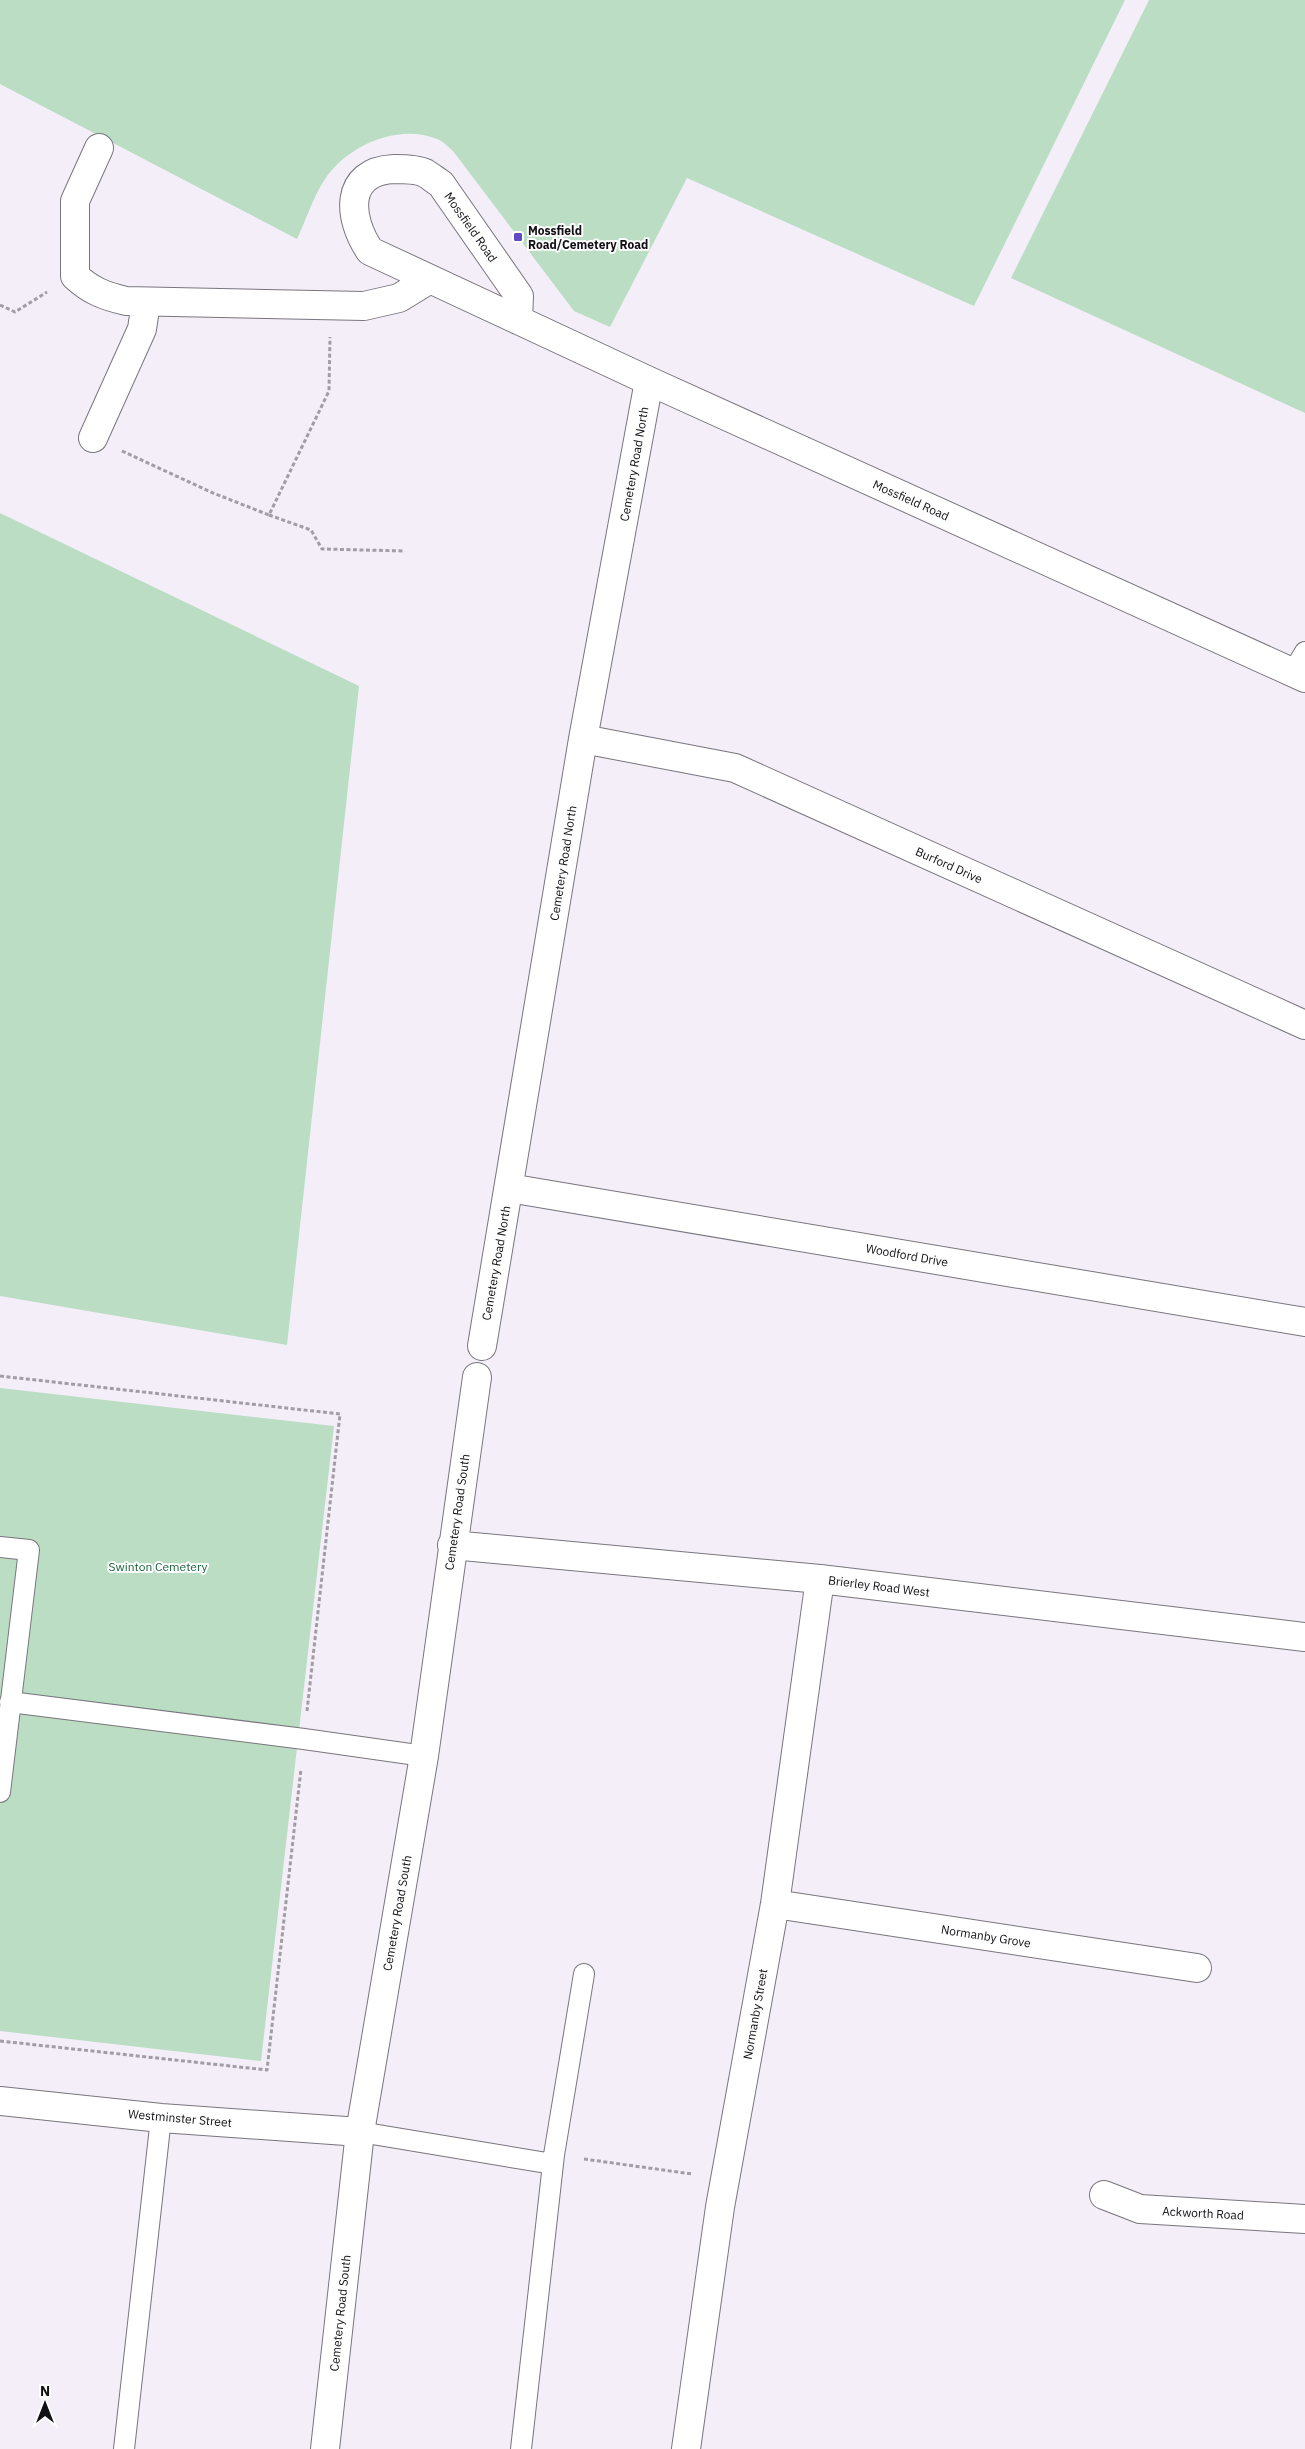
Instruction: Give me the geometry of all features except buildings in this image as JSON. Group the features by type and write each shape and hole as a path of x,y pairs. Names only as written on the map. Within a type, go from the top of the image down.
{"street":[{"path":"99,148 75,201 75,276 88,288 101,295 126,301 146,302 329,307 364,306 399,298 430,279"},
{"name":"Mossfield Road","path":"518,320 520,296 441,184 423,172 401,169 384,169 368,176 360,184 354,200 355,222 360,236 370,251 430,279 518,320 649,381 1301,667"},
{"path":"93,438 142,329 146,302"},
{"name":"Cemetery Road North","path":"482,1346 583,738 649,381"},
{"name":"Burford Drive","path":"583,738 736,768 1305,1025"},
{"name":"Woodford Drive","path":"509,1188 1305,1322"},
{"name":"Cemetery Road South","path":"325,2449 360,2132 424,1756 477,1377"},
{"name":"Brierley Road West","path":"452,1545 820,1579 1305,1637"},
{"name":"Normanby Street","path":"686,2449 725,2178 774,1904 820,1579"},
{"name":"Normanby Grove","path":"774,1904 1197,1968"},
{"name":"Westminster Street","path":"0,2101 161,2118 360,2132"},
{"name":"Ackworth Road","path":"1104,2194 1140,2209 1305,2219"}],"lane":[{"path":"0,1547 28,1550 0,1792"},
{"path":"10,1702 424,1756"},
{"path":"521,2449 553,2160 584,1974"},
{"path":"124,2449 161,2118"},
{"path":"360,2132 553,2160"}],"path":[{"path":"0,305 15,312 75,276"},
{"path":"269,515 329,391 329,307"},
{"path":"93,438 213,493 311,530 322,549 405,551"},
{"path":"0,1376 340,1414 267,2070 0,2041"},
{"path":"553,2160 725,2178"}],"green space":[{"path":"0,0 1125,0 974,306 687,178 610,327 574,311 453,151 439,140 422,135 390,136 360,148 346,157 325,179 313,201 297,239 0,84"},
{"path":"1149,0 1305,0 1305,413 1011,278"},
{"path":"0,513 359,686 287,1345 0,1296"},
{"name":"Swinton Cemetery","path":"0,1388 334,1426 261,2061 0,2031"}],"place":[{"name":"Mossfield Road/Cemetery Road","path":"518,237"}]}
